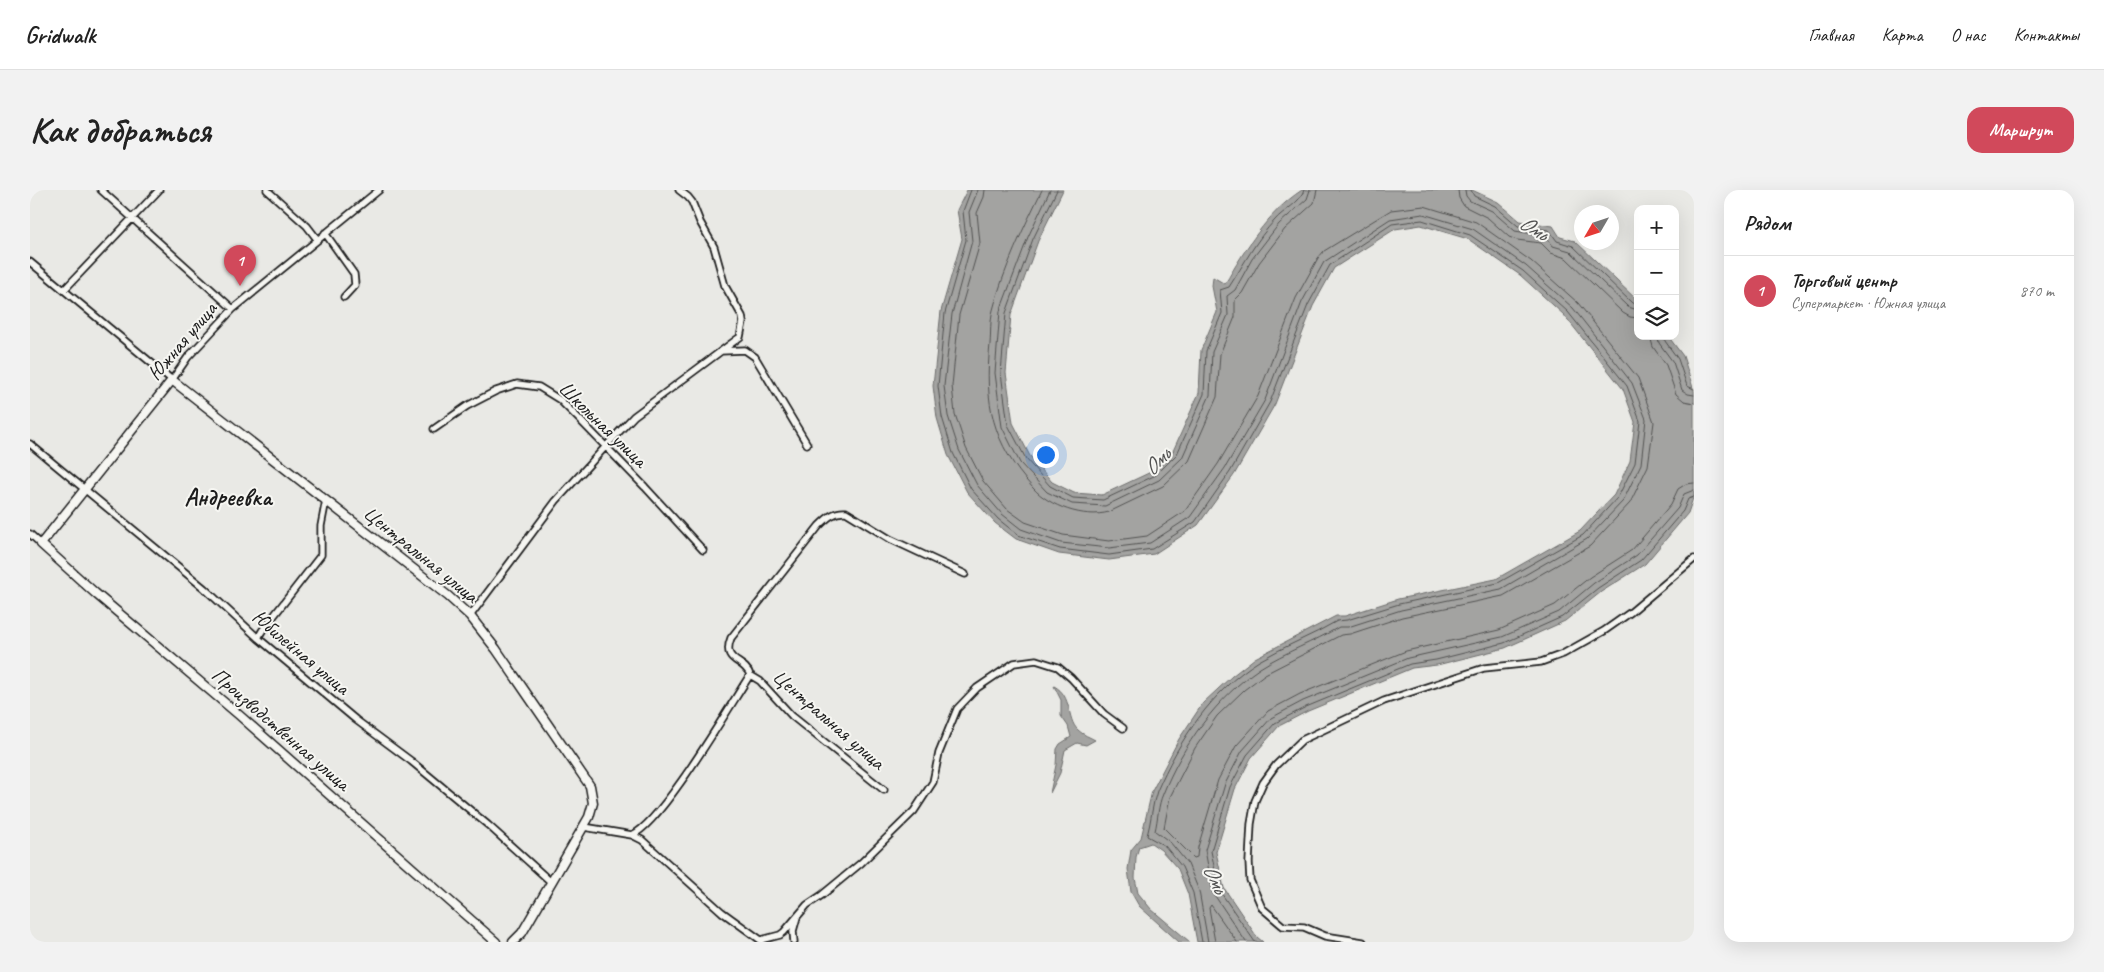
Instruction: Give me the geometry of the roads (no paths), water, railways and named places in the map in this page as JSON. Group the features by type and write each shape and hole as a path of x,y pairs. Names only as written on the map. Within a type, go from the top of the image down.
{"street":[{"path":"101,190 233,309"},
{"path":"64,290 159,190"},
{"path":"268,190 307,226 317,239"},
{"name":"Южная улица","path":"41,544 172,380 188,357 233,309 379,190"},
{"path":"470,616 556,501 634,416 740,337 744,322 725,286 714,247 692,202 678,190"},
{"path":"325,233 354,274 355,285 344,296"},
{"name":"Центральная улица","path":"30,262 172,380 448,596 470,616 496,649 590,786 593,803 592,810 584,827 522,933 513,942"},
{"path":"719,351 745,350 755,356 807,444"},
{"name":"Школьная улица","path":"434,428 466,406 496,390 518,384 531,384 560,400 703,550"},
{"name":"Юбилейная улица","path":"30,444 204,588 258,638 356,720 439,784 523,855 551,882"},
{"path":"258,638 262,630 321,555 321,526 326,500"},
{"name":"Центральная улица","path":"884,790 792,716 760,681 750,675 748,670 732,658 728,645 731,638 819,526 839,511 846,512 890,539 965,574"},
{"path":"30,534 41,544"},
{"name":"Производственная улица","path":"41,544 95,593 254,727 496,942"},
{"path":"1363,942 1325,936 1304,928 1283,926 1262,908 1255,894 1250,880 1249,862 1255,801 1263,783 1276,765 1302,740 1384,701 1484,668 1541,662 1563,654 1604,631 1631,612 1694,559"},
{"path":"584,827 632,835 642,840 722,912 762,941 780,935 807,905 861,863 914,811 933,782 939,753 948,735 957,709 977,688 1014,664 1036,660 1058,668 1071,678 1104,714 1123,728"},
{"path":"632,835 647,824 684,778 750,675"},
{"path":"794,942 794,931 798,914"},
{"path":"481,942 487,934"}],"water":[{"name":"Омь","path":"967,190 1063,190 1038,241 1011,315 1006,373 1013,423 1030,456 1052,482 1074,493 1102,495 1153,471 1173,451 1199,393 1201,350 1217,312 1212,286 1213,277 1225,284 1258,232 1278,209 1302,190 1472,190 1498,202 1520,221 1553,226 1560,237 1574,241 1574,250 1584,250 1634,297 1634,340 1671,340 1683,356 1694,391 1694,495 1688,513 1645,564 1601,592 1565,621 1505,648 1437,665 1412,668 1308,711 1279,726 1251,758 1235,789 1216,852 1224,888 1257,937 1263,942 1197,942 1188,894 1178,869 1161,850 1151,843 1139,847 1136,857 1135,878 1138,893 1151,909 1190,942 1179,942 1139,906 1131,892 1128,869 1131,850 1141,838 1152,791 1179,739 1203,703 1255,658 1336,616 1345,616 1398,599 1496,579 1580,531 1614,495 1630,461 1635,422 1623,389 1564,315 1520,275 1468,239 1421,225 1395,229 1334,268 1313,306 1275,404 1234,475 1198,525 1154,554 1109,560 1059,554 1016,539 995,523 967,492 948,455 937,418 933,386 941,311 962,239 957,210"},
{"path":"1054,686 1060,690 1067,701 1074,725 1082,733 1095,740 1086,745 1077,743 1065,750 1060,773 1050,793 1056,765 1057,749 1060,744 1071,737 1068,726 1061,716 1061,700"}],"place":[{"name":"Торговый центр","path":"240,286"}],"district":[{"name":"Андреевка","path":"228,497"}]}
